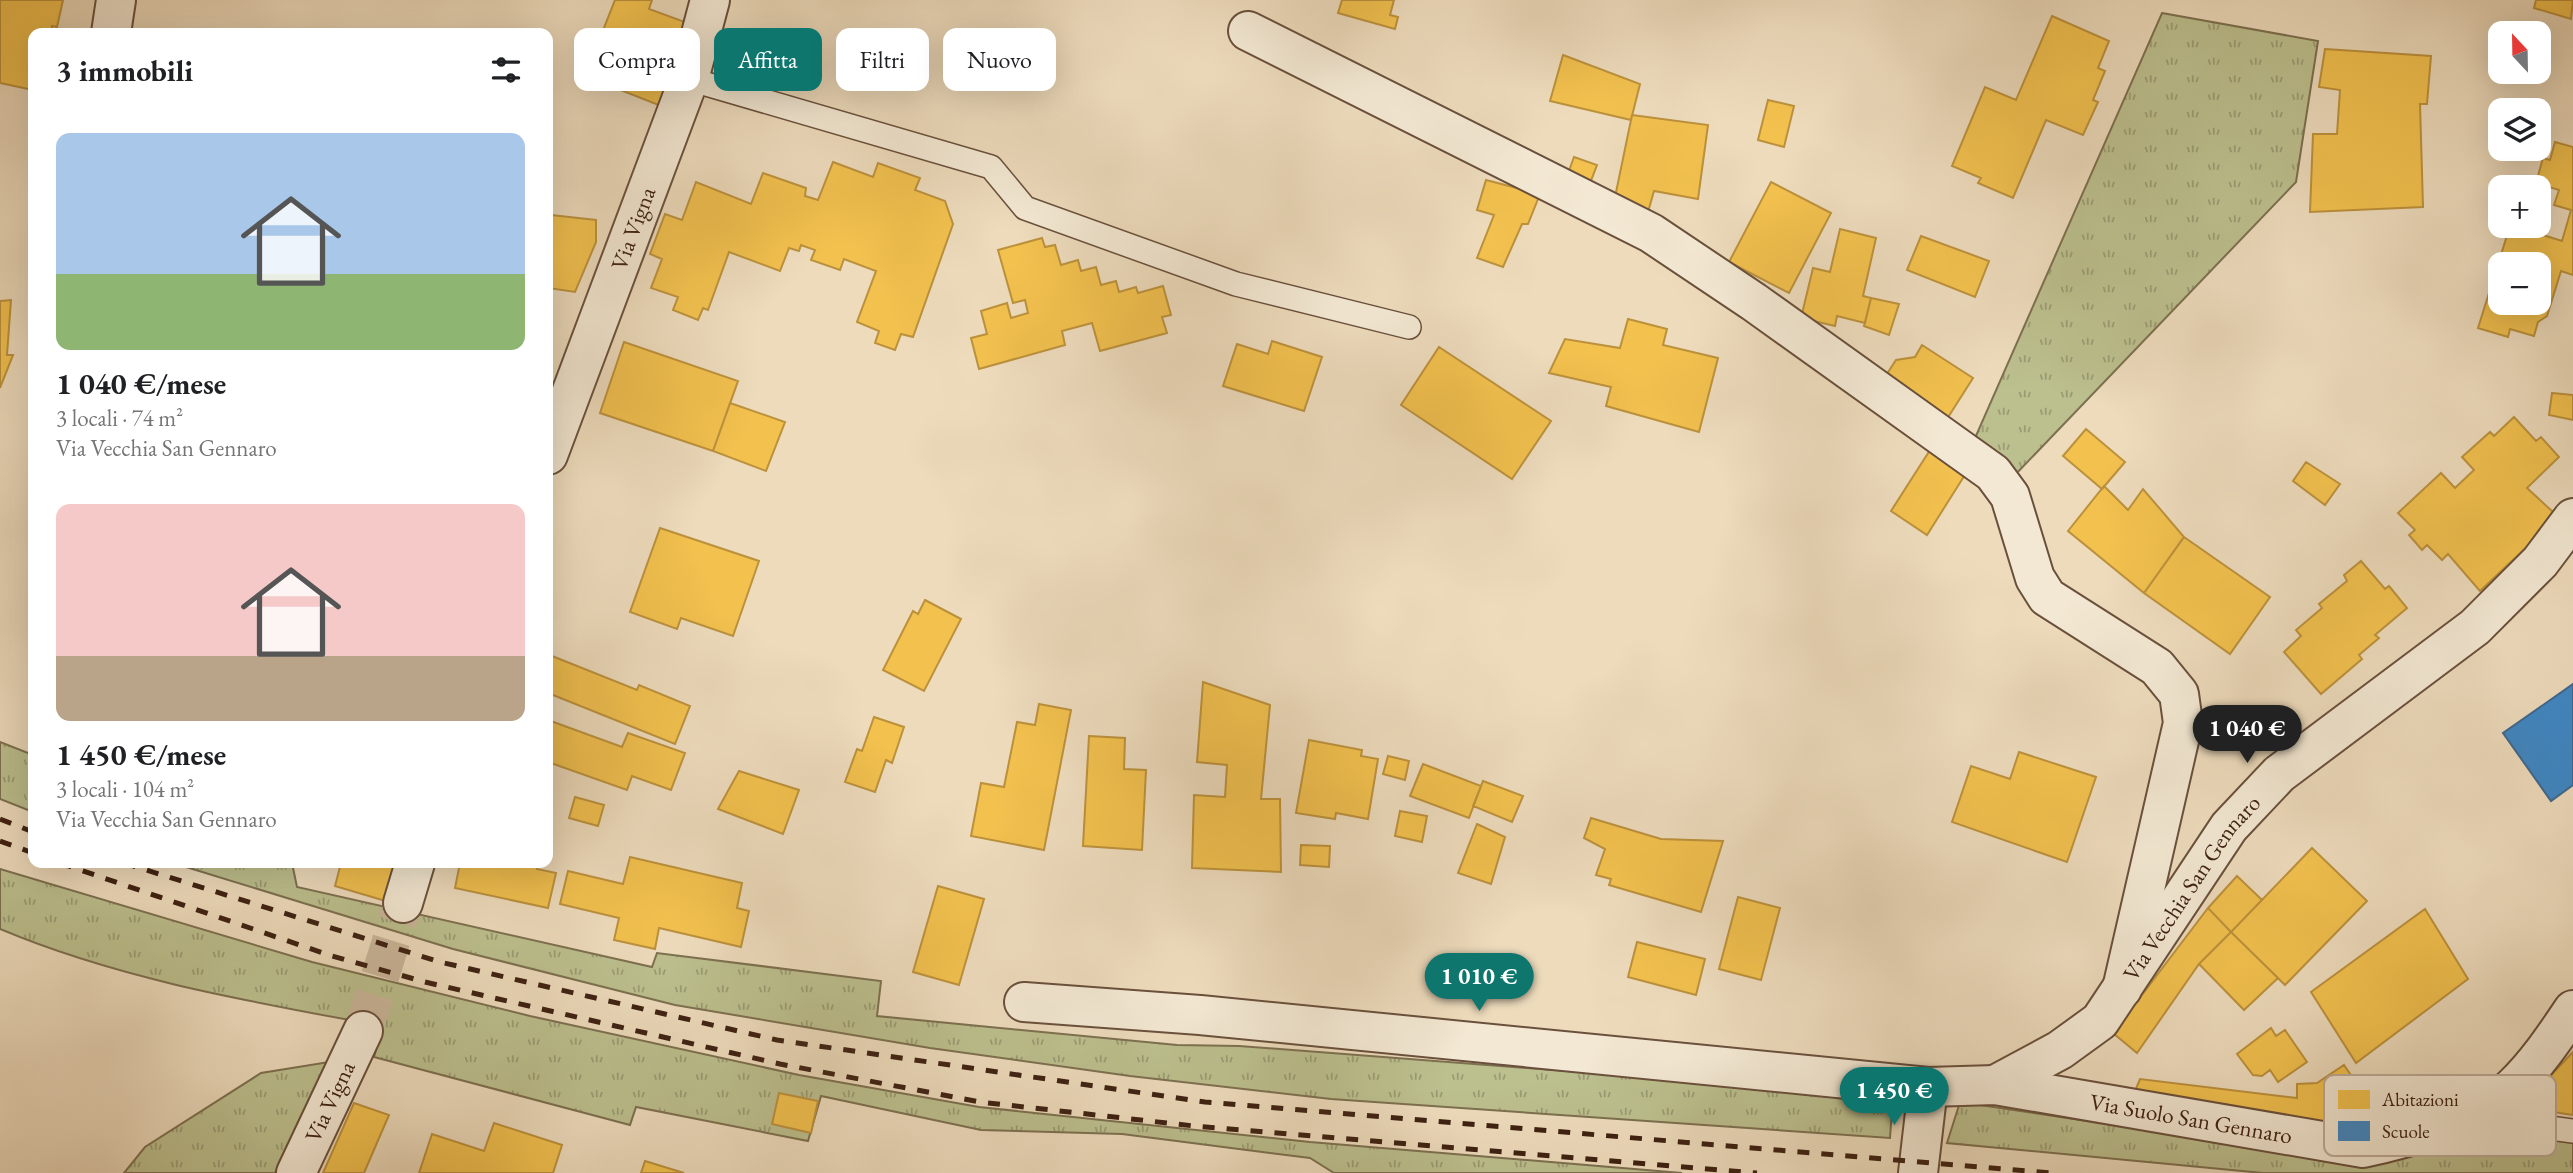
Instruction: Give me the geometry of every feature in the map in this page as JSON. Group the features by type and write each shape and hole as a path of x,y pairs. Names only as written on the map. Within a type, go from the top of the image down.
{"street":[{"path":"112,28 116,0"},
{"name":"Via Vigna","path":"700,38 710,0"},
{"path":"1248,31 1651,233 1754,302 1993,473 2010,496 2035,578 2047,597 2157,667 2179,694 2183,723 2122,989"},
{"name":"Via Vigna","path":"553,442 684,91"},
{"name":"Via Vecchia San Gennaro","path":"1995,1085 2060,1050 2100,1021 2229,827 2279,774 2474,627 2540,562 2573,518"},
{"path":"403,903 414,868"},
{"name":"Via Suolo San Gennaro","path":"1024,1002 1199,1015 1928,1087 1995,1085 2324,1141"},
{"name":"Via Suolo San Gennaro","path":"2523,1075 2548,1047 2573,1010"},
{"name":"Via Vigna","path":"296,1173 363,1031"},
{"path":"1918,1173 1928,1087"}],"lane":[{"path":"700,82 991,167 1025,208 1236,284 1409,327"}],"green space":[{"path":"2162,13 2318,41 2296,182 2013,477 1975,438"},
{"path":"0,742 28,753 28,810 0,799"},
{"path":"189,868 293,868 297,887 652,967 657,953 881,981 877,1016 1177,1045 1239,1046 1893,1096 1890,1138 1331,1099 1130,1076 930,1048 675,1005 453,949"},
{"path":"0,869 312,962 530,1016 799,1075 979,1107 1310,1142 1682,1173 1334,1173 1310,1158 1122,1134 981,1130 821,1096 808,1141 636,1107 630,1125 374,1057 382,1026 236,998 140,976 46,947 0,929"},
{"path":"329,1062 275,1173 124,1173 145,1147 261,1073"},
{"path":"1960,1102 2378,1164 2399,1156 2556,1156 2556,1140 2573,1142 2573,1173 2263,1173 1947,1143"}],"building: Abitazioni":[{"path":"0,0 63,0 57,27 28,28 28,89 0,83"},
{"path":"615,0 652,0 649,9 693,25 692,28 604,28"},
{"path":"1342,0 1394,0 1390,15 1398,17 1395,29 1338,13"},
{"path":"2536,0 2573,0 2571,19 2534,8"},
{"path":"2052,16 2109,41 2098,68 2105,71 2093,100 2098,102 2083,135 2046,120 2013,198 1978,183 1981,178 1952,166 1985,87 2016,100"},
{"path":"2325,49 2431,56 2427,104 2420,104 2423,207 2310,212 2313,134 2337,134 2340,90 2319,87"},
{"path":"1563,55 1640,84 1631,120 1550,101"},
{"path":"623,91 667,91 661,106"},
{"path":"1768,100 1794,106 1784,147 1758,140"},
{"path":"1632,115 1708,125 1698,199 1654,191 1646,219 1614,202"},
{"path":"2555,142 2573,147 2573,275 2561,271 2551,303 2551,252 2502,252 2506,238 2551,238 2562,241 2571,210 2554,205 2559,190 2551,188 2551,175 2538,175 2542,161 2551,161"},
{"path":"1574,157 1597,165 1587,191 1566,179"},
{"path":"833,162 873,177 878,163 920,178 915,190 945,201 953,224 913,337 901,334 895,350 875,343 879,331 857,322 876,271 844,259 840,270 811,260 815,250 801,245 799,251 789,248 780,271 729,252 708,310 703,308 698,320 673,310 678,297 651,288 662,259 650,254 665,214 682,220 696,182 751,204 763,173 806,188 805,196 818,200"},
{"path":"1486,180 1540,194 1528,224 1522,224 1503,267 1477,258 1494,215 1477,210"},
{"path":"1771,182 1831,213 1789,293 1729,262"},
{"path":"553,215 596,220 596,242 575,292 553,289"},
{"path":"1840,229 1876,238 1863,296 1871,298 1865,323 1837,316 1835,326 1801,318 1813,268 1830,272"},
{"path":"1921,236 1989,261 1975,297 1907,270"},
{"path":"1042,238 1045,247 1055,245 1061,265 1078,260 1081,271 1096,267 1101,285 1116,281 1119,292 1136,287 1138,293 1163,286 1171,315 1162,317 1167,333 1100,351 1092,323 1062,331 1065,345 979,369 971,338 987,334 981,311 1007,303 1011,318 1028,313 1025,300 1013,303 998,250"},
{"path":"2488,296 2488,315 2547,315 2538,322 2534,336 2510,329 2508,337 2478,328"},
{"path":"1871,298 1899,304 1889,335 1864,326"},
{"path":"11,300 7,355 13,355 0,388 0,301"},
{"path":"1628,319 1667,329 1663,345 1718,358 1699,432 1606,406 1611,387 1549,373 1565,339 1620,348"},
{"path":"1272,341 1322,357 1304,411 1223,386 1237,344 1268,354"},
{"path":"624,342 738,381 713,451 600,413"},
{"path":"1922,345 1973,378 1945,422 1883,380 1896,360 1915,357"},
{"path":"1439,347 1551,421 1512,479 1401,405"},
{"path":"2552,393 2573,395 2573,420 2549,415"},
{"path":"730,403 785,422 766,471 713,451"},
{"path":"2514,417 2536,441 2541,437 2559,457 2527,488 2553,512 2534,540 2480,591 2448,554 2442,560 2427,545 2422,550 2409,535 2415,530 2398,513 2441,473 2455,488 2474,470 2462,457 2490,432 2494,436"},
{"path":"2086,429 2125,462 2102,489 2063,456"},
{"path":"1932,447 1968,470 1927,535 1891,511"},
{"path":"2306,462 2340,484 2325,505 2293,481"},
{"path":"2104,486 2128,510 2143,489 2184,537 2144,593 2068,531"},
{"path":"660,528 759,561 733,636 681,618 677,629 630,612"},
{"path":"2184,537 2270,597 2230,654 2144,593"},
{"path":"2361,561 2385,589 2389,586 2407,608 2375,635 2379,638 2359,655 2362,659 2321,694 2284,652 2301,636 2296,630 2322,608 2319,604 2347,581 2344,575"},
{"path":"925,600 961,619 924,691 883,670 913,611 918,614"},
{"path":"553,656 637,690 639,685 690,706 675,744 553,695"},
{"path":"1203,682 1270,705 1261,799 1280,799 1281,872 1192,868 1194,795 1225,797 1227,765 1197,762"},
{"path":"1039,704 1071,710 1044,850 971,836 981,783 1004,787 1017,722 1035,725"},
{"path":"874,717 904,727 892,763 886,760 875,792 845,782 857,749 862,751"},
{"path":"553,722 622,747 628,733 685,753 671,790 632,776 627,790 553,764"},
{"path":"1089,736 1125,738 1124,769 1146,770 1142,850 1083,846"},
{"path":"1309,740 1362,750 1361,756 1378,759 1368,819 1336,813 1335,819 1296,813"},
{"path":"2019,752 2096,777 2067,862 1952,822 1971,766 2010,779"},
{"path":"1388,756 1409,761 1405,780 1383,774"},
{"path":"1423,764 1481,786 1469,818 1410,796"},
{"path":"739,771 799,790 783,834 718,809"},
{"path":"1483,781 1523,796 1512,822 1473,806"},
{"path":"575,797 604,805 598,826 569,818"},
{"path":"1400,811 1427,816 1422,842 1395,836"},
{"path":"1591,818 1661,839 1723,841 1701,912 1609,885 1611,879 1596,875 1605,849 1584,838"},
{"path":"1477,824 1505,837 1491,884 1458,873"},
{"path":"1301,845 1330,846 1329,867 1300,865"},
{"path":"2312,848 2367,901 2285,985 2231,932"},
{"path":"630,857 742,883 737,908 749,911 741,947 659,928 655,949 614,940 619,918 560,904 568,871 623,884"},
{"path":"340,868 399,868 389,902 335,886"},
{"path":"459,868 537,868 556,873 548,908 455,888"},
{"path":"2237,876 2262,900 2231,932 2208,908"},
{"path":"938,886 984,899 959,985 913,972"},
{"path":"1738,897 1780,908 1761,980 1719,969"},
{"path":"2208,908 2231,932 2199,964 2137,1053 2113,1033"},
{"path":"2425,909 2468,979 2356,1063 2311,992"},
{"path":"2231,932 2278,978 2244,1010 2199,964"},
{"path":"1637,942 1705,959 1696,995 1628,977"},
{"path":"2271,1028 2276,1036 2285,1030 2307,1062 2278,1082 2270,1070 2262,1076 2253,1075 2237,1054"},
{"path":"2573,1052 2573,1115 2556,1112 2556,1075 2551,1075"},
{"path":"2344,1065 2351,1075 2329,1075"},
{"path":"2324,1078 2324,1127 2131,1101 2140,1079 2297,1098 2297,1084 2317,1083"},
{"path":"779,1093 818,1101 811,1133 772,1124"},
{"path":"354,1103 389,1115 364,1173 323,1173"},
{"path":"494,1123 562,1145 553,1173 419,1173 432,1134 484,1151"},
{"path":"645,1161 684,1173 641,1173"}],"building: Scuole":[{"path":"2573,684 2573,785 2551,801 2503,733"}],"tunnel":[{"path":"363,1031 403,903"}],"railway":[{"path":"0,819 28,830"},
{"path":"0,841 28,851"},
{"path":"75,868 332,956 425,982 780,1064 980,1102 1194,1126 1757,1173"},
{"path":"140,868 440,962 777,1040 1205,1102 2052,1173"}]}
